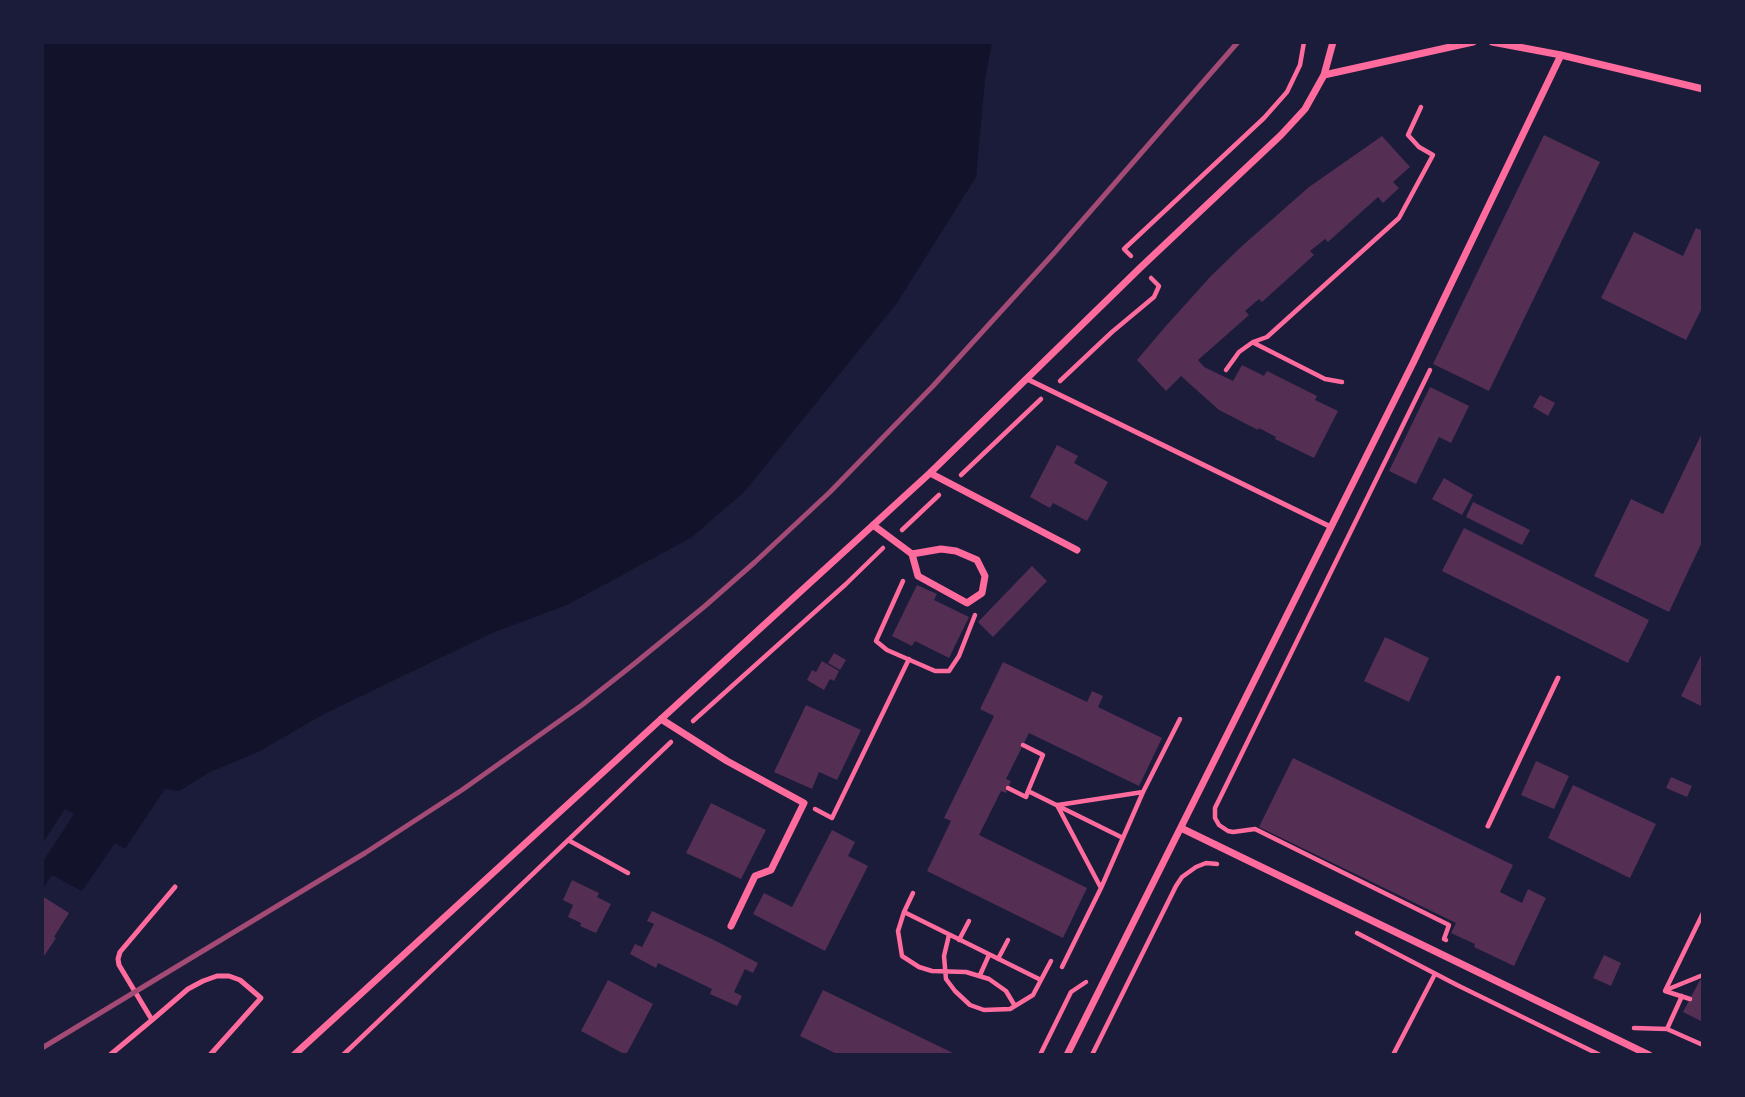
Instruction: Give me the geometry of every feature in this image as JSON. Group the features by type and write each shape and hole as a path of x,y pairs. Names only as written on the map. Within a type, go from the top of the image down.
{"street":[{"path":"294,1055 930,473 1281,135 1306,109 1324,75 1333,42"},
{"path":"1324,75 1473,42"},
{"path":"1492,42 1561,55 1703,89"},
{"path":"1067,1055 1414,361 1561,55"},
{"path":"930,473 1077,550"},
{"path":"873,525 912,554 918,576 967,603 982,593 985,576 977,560 956,551 912,554"},
{"path":"661,719 727,761 804,803 771,870 755,876 731,926"},
{"path":"1181,828 1649,1055"}],"lane":[{"path":"1027,379 1331,527"},
{"path":"1488,826 1558,678"},
{"path":"152,1020 118,959 120,952 175,887"},
{"path":"110,1055 188,989 217,976 229,976 240,980 261,998 210,1055"}],"path":[{"path":"344,1055 718,697 846,584 1112,332 1154,297 1158,286 1124,249 1287,92 1300,65 1304,42"},
{"path":"1226,370 1239,352 1253,342 1267,337 1399,218 1433,155 1419,147 1408,135 1421,107"},
{"path":"1253,342 1325,379 1342,382"},
{"path":"1430,370 1220,797 1215,808 1215,818 1219,825 1228,831 1255,829 1449,925 1444,939 1456,945"},
{"path":"912,554 902,586 876,641 887,650 935,671 949,671 959,656 972,625 975,611 967,603"},
{"path":"804,803 832,818 909,659"},
{"path":"1062,967 1180,719"},
{"path":"1008,788 1026,797 1043,755 1023,745"},
{"path":"1028,791 1123,838"},
{"path":"1057,805 1143,792"},
{"path":"1057,805 1101,888"},
{"path":"568,840 628,873"},
{"path":"1092,1055 1182,877 1206,863 1222,864"},
{"path":"913,894 898,931 902,956 919,967 932,971 980,975 1006,991 1015,1006"},
{"path":"904,912 1041,981"},
{"path":"1665,991 1703,913"},
{"path":"960,940 969,921"},
{"path":"1353,931 1600,1055"},
{"path":"949,935 944,956 946,979 970,1005 984,1010 1010,1009 1033,995 1051,961"},
{"path":"998,959 1008,940"},
{"path":"980,975 989,955"},
{"path":"1393,1055 1436,974"},
{"path":"1665,991 1703,975"},
{"path":"1665,991 1690,999"},
{"path":"1667,1029 1682,996"},
{"path":"1627,1025 1636,1029 1667,1029 1703,1045"}],"shaded area":[{"path":"42,42 992,42 985,80 976,177 897,303 745,491 692,537 567,605 492,633 324,714 258,752 210,772 179,791 165,789 125,849 115,843 82,891 52,875 42,890"}],"pier":[{"path":"65,809 74,814 42,863 42,844"}],"building":[{"path":"1544,135 1600,162 1489,391 1433,364"},
{"path":"1382,136 1410,167 1393,182 1399,188 1383,203 1378,197 1328,242 1325,239 1310,251 1314,255 1262,302 1259,299 1245,311 1249,315 1198,360 1204,367 1233,381 1242,365 1264,376 1267,371 1317,396 1315,400 1338,411 1314,458 1219,410 1181,376 1166,391 1137,360 1210,277 1242,246 1309,187"},
{"path":"1696,228 1703,231 1703,306 1686,340 1601,298 1634,232 1683,256"},
{"path":"1430,387 1469,406 1451,443 1439,437 1416,484 1389,471"},
{"path":"1540,395 1555,403 1548,416 1533,407"},
{"path":"1703,431 1703,540 1669,612 1594,576 1631,499 1663,514"},
{"path":"1057,445 1078,456 1074,463 1108,482 1087,521 1053,503 1050,508 1030,497"},
{"path":"1444,478 1473,495 1462,515 1432,499"},
{"path":"1473,502 1530,530 1522,545 1466,517"},
{"path":"1464,528 1649,620 1628,663 1442,571"},
{"path":"1032,566 1047,581 993,637 978,622"},
{"path":"917,585 937,594 934,600 969,617 949,658 915,641 912,646 892,636"},
{"path":"1385,637 1429,658 1409,702 1364,681"},
{"path":"1703,651 1703,707 1681,696"},
{"path":"834,653 846,660 840,670 828,663"},
{"path":"822,661 839,671 834,681 830,679 824,690 807,680 812,670 816,672"},
{"path":"1003,662 1087,702 1092,691 1103,696 1098,707 1162,738 1139,786 1029,733 1006,779 1011,781 1006,793 1001,791 979,835 1087,888 1063,938 927,871 951,821 944,818 994,716 980,709"},
{"path":"806,705 861,730 837,780 819,772 812,789 774,772"},
{"path":"1293,758 1513,865 1500,892 1522,903 1528,889 1546,898 1514,966 1451,933 1456,923 1259,827"},
{"path":"1536,761 1569,776 1554,809 1521,795"},
{"path":"1671,777 1692,786 1687,797 1666,788"},
{"path":"1573,785 1656,824 1630,878 1548,838"},
{"path":"711,803 766,830 741,879 686,853"},
{"path":"832,830 855,842 848,856 868,866 825,951 753,914 764,893 792,907"},
{"path":"572,880 599,893 597,897 611,904 596,933 568,917 573,905 563,900"},
{"path":"42,896 69,913 42,959"},
{"path":"652,911 758,963 753,973 745,969 734,992 742,996 737,1006 710,994 712,989 658,963 656,968 630,954 635,944 642,947 654,924 647,921"},
{"path":"1604,955 1621,963 1611,986 1593,978"},
{"path":"608,980 653,1004 626,1055 581,1031"},
{"path":"1700,980 1703,981 1703,1022 1683,1012"},
{"path":"823,990 957,1055 839,1055 800,1036"}],"railway":[{"path":"42,1048 365,853 462,790 582,705 705,606 830,492 933,386 1054,253 1238,42"}]}
